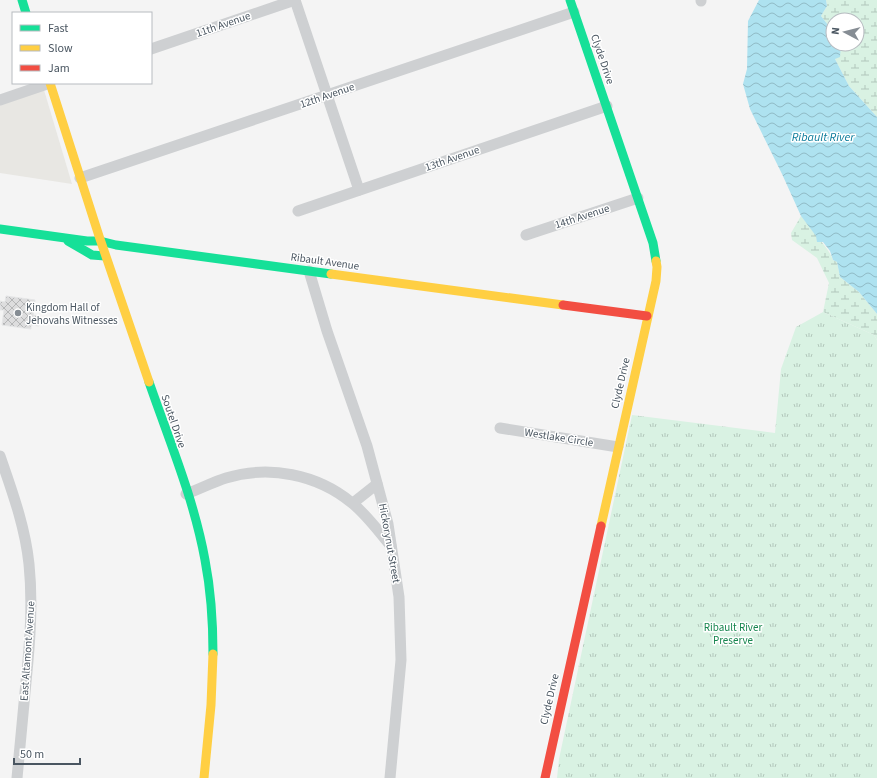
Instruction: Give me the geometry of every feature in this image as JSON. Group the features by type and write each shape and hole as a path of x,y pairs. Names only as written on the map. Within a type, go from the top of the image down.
{"street":[{"path":"22,0 26,12"},
{"path":"295,0 359,190"},
{"name":"11th Avenue","path":"152,49 295,0"},
{"name":"Clyde Drive","path":"545,778 656,281 656,256 653,243 570,0"},
{"name":"12th Avenue","path":"80,178 574,12"},
{"path":"0,100 47,84"},
{"name":"Soutel Drive","path":"50,84 100,241 186,494 196,526 209,582 214,643 213,683 204,778"},
{"name":"13th Avenue","path":"298,211 606,106"},
{"name":"14th Avenue","path":"526,235 638,198"},
{"name":"Ribault Avenue","path":"0,229 62,238 100,241 116,245 647,316"},
{"path":"62,238 92,255 105,256"},
{"name":"Hickorynut Street","path":"308,271 366,446 388,524 399,597 401,660 390,778"},
{"name":"Westlake Circle","path":"500,428 618,447"},
{"name":"East Altamont Avenue","path":"0,456 17,507 24,534 29,562 31,592 31,626 17,778"},
{"path":"186,494 225,478 267,472 291,474 310,479 329,487 353,503 391,546"},
{"path":"353,503 377,484"}],"shaded area":[{"path":"44,90 72,184 0,173 0,104"}],"green space":[{"path":"826,0 877,0 877,117 849,86 835,59 840,52 865,52 865,12 825,12 825,21 821,16 827,6"},
{"path":"801,216 825,246 833,260 837,262 840,277 859,292 877,314 877,340 874,335 823,312 829,283 817,258 792,240 791,233"},
{"name":"Ribault River Preserve","path":"823,312 874,335 877,340 877,778 557,778 559,759 632,415 775,433 781,369 796,327"}],"water":[{"name":"Ribault River","path":"759,0 826,0 827,6 821,16 825,21 825,52 840,52 840,57 835,59 849,86 877,117 877,314 859,292 840,277 837,262 833,260 830,251 823,242 817,242 816,236 801,216 750,109 743,84 747,69 748,21"}],"building":[{"name":"Kingdom Hall of Jehovahs Witnesses","path":"6,296 35,300 33,315 40,316 39,326 31,325 31,329 2,325 4,310 0,310 0,301 5,302"}],"traffic: fast":[{"path":"22,0 26,12"},
{"path":"570,0 653,243 656,261"},
{"path":"0,229 87,241 100,241 116,245 331,274"},
{"path":"68,241 92,255 105,256"},
{"path":"149,382 188,492 200,537 210,595 213,654"}],"traffic: slow":[{"path":"50,84 99,236 149,382"},
{"path":"601,526 656,281 656,261"},
{"path":"331,274 563,305"},
{"path":"204,778 211,705 213,654"}],"traffic: jam":[{"path":"563,305 647,316"},
{"path":"545,778 601,526"}],"place":[{"name":"Kingdom Hall of Jehovahs Witnesses","path":"18,313"}]}
